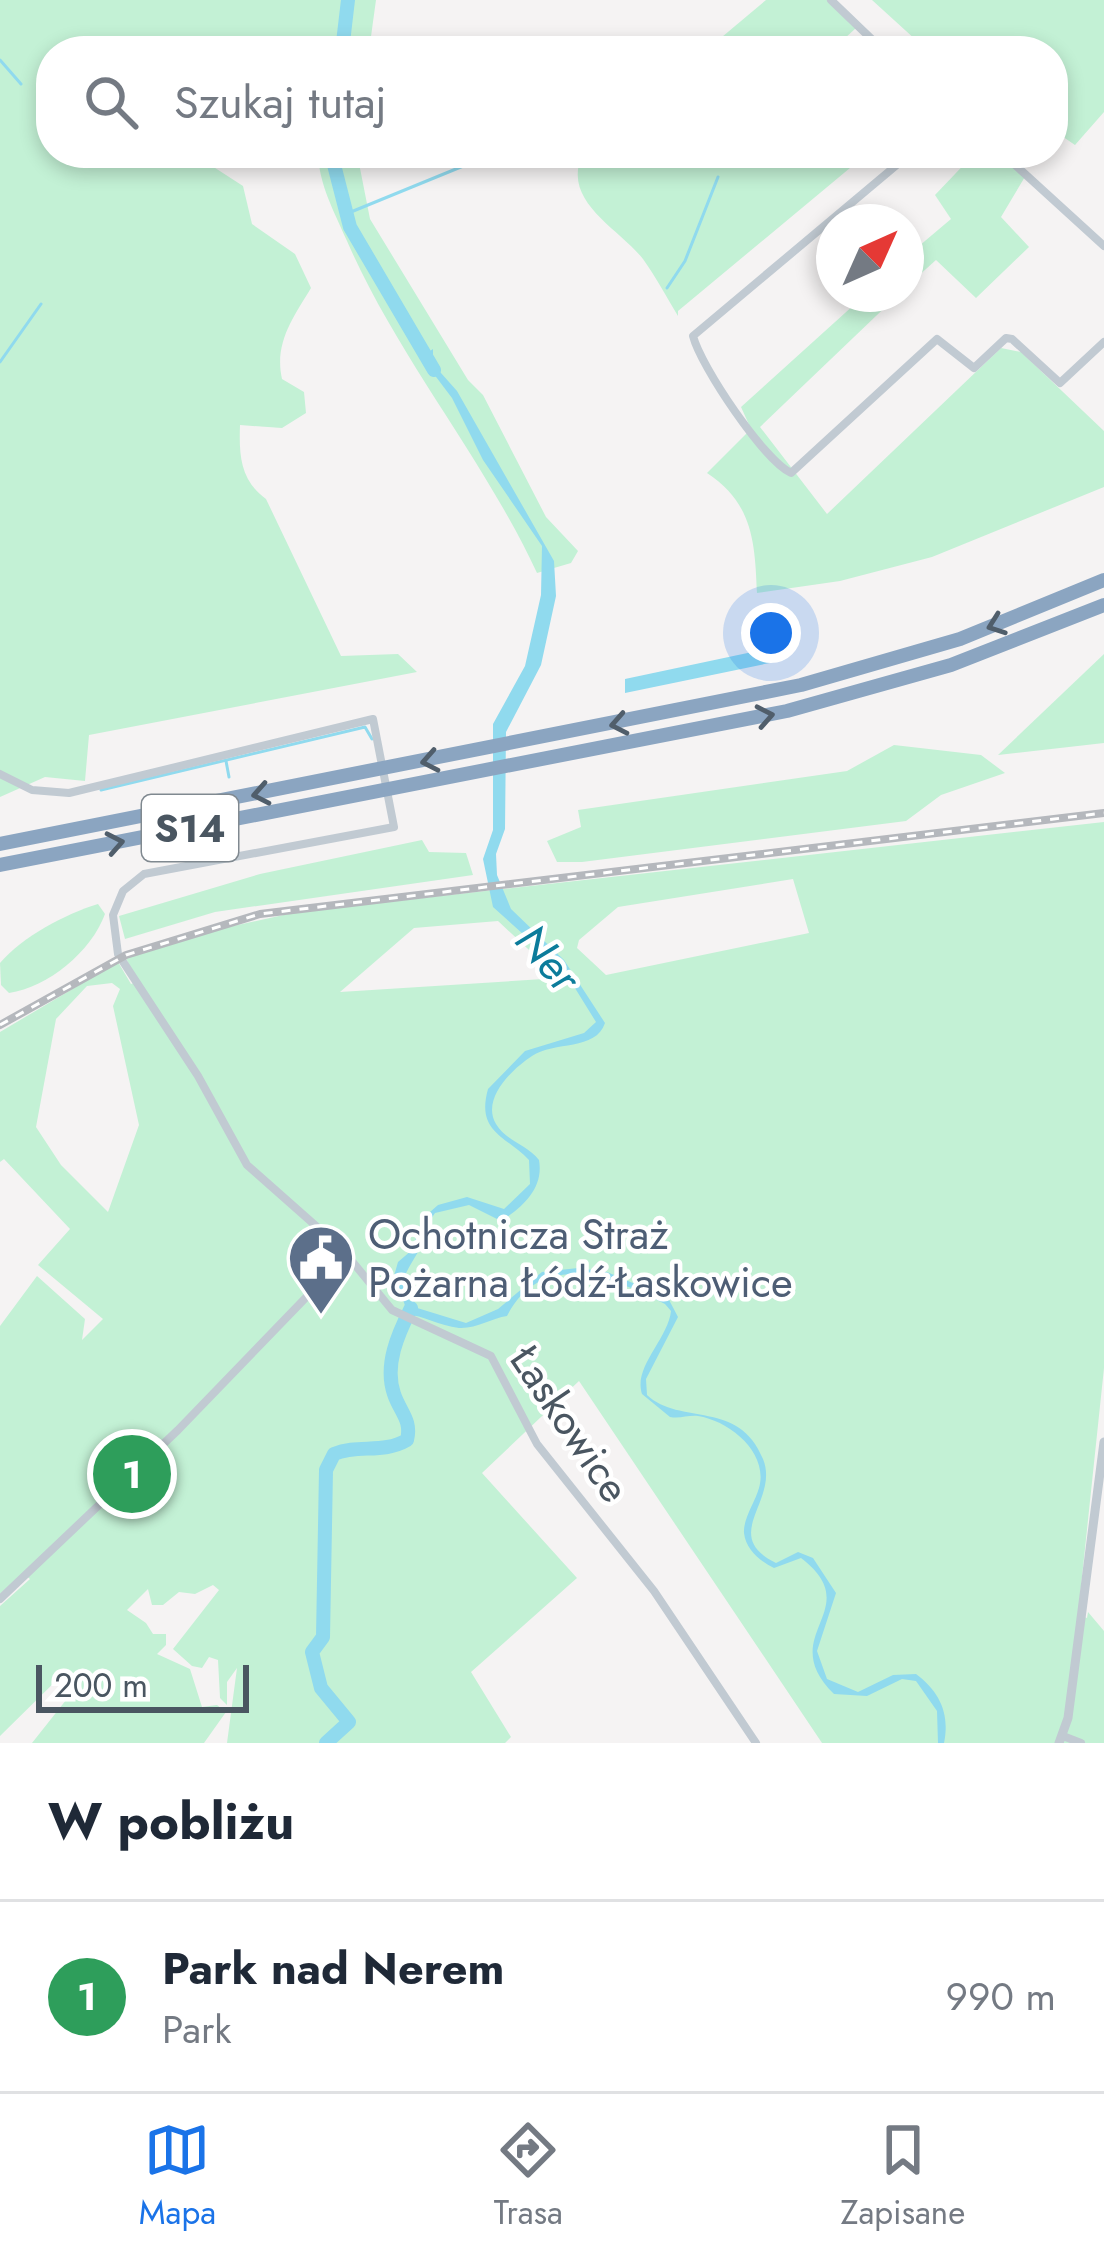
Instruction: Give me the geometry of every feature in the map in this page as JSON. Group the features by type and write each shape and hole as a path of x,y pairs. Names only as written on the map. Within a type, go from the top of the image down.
{"highway":[{"name":"S14","path":"0,844 470,753 875,666 1020,616 1104,580"},
{"name":"S14","path":"0,865 526,763 887,686 1104,605"}],"street":[{"path":"831,0 868,36"},
{"path":"894,168 796,255 693,336 722,389 788,474 930,342 941,340 974,368 1006,338 1012,339 1060,382 1104,341"},
{"path":"1018,168 1104,246"},
{"name":"Łaskowice","path":"0,774 16,783 70,793 373,719 394,827 144,874 123,891 113,915 113,934 126,972 174,1037 251,1170 346,1255 396,1312 477,1346 494,1360 537,1444 654,1591 756,1743"},
{"path":"0,1599 178,1430 346,1255"},
{"path":"1081,1743 1061,1739 1104,1442"}],"green space":[{"path":"0,0 376,0 371,36 36,36 36,168 215,168 243,186 252,224 295,254 311,288 287,331 280,366 282,379 304,392 306,413 282,428 240,425 243,466 251,484 266,499 341,656 398,654 417,672 89,735 85,781 45,777 0,797"},
{"path":"766,0 834,0 856,28 847,36 723,36"},
{"path":"872,0 1104,0 1104,112 1075,145 1068,140 1068,36 912,36"},
{"path":"320,168 360,168 370,219 468,380 483,395 546,517 578,551 571,563 537,573 368,284"},
{"path":"850,168 678,311 678,316 643,259 585,199 578,170"},
{"path":"961,168 1016,168 1026,175 1001,217 1029,247 976,298 936,260 924,271 924,242 951,219 935,195"},
{"path":"846,312 880,312 760,427 827,514 1001,348 1021,352 1104,431 1104,487 932,557 840,581 757,593 755,557 743,511 707,473 751,429 741,407"},
{"path":"1104,654 1104,743 998,755"},
{"path":"894,745 981,755 1005,773 941,795 906,821 582,862 557,862 547,841 581,827 578,810 847,771"},
{"path":"1104,822 1104,1368 1078,1615 1087,1618 1088,1612 1104,1631 1104,1743 822,1743 579,1381 482,1473 577,1578 471,1672 511,1737 505,1743 227,1743 237,1668 227,1682 227,1705 220,1698 218,1660 209,1657 202,1668 192,1666 173,1649 219,1590 213,1585 195,1594 179,1592 163,1605 152,1605 148,1589 127,1610 153,1634 166,1634 166,1645 157,1654 190,1669 202,1707 217,1705 226,1712 204,1743 32,1743 74,1690 66,1671 0,1736 0,1606 30,1579 23,1573 0,1594 0,1326 37,1276 85,1319 82,1340 103,1319 38,1265 70,1229 4,1159 0,1162 0,1032 118,962 131,984 137,982 126,958 187,936 297,912","holes":["793,879 809,933 606,975 577,948 579,940 618,907","498,921 559,978 340,992 414,928","112,983 120,989 113,1006 139,1125 108,1212 61,1165 36,1127 56,1019 87,986"]},
{"path":"422,840 429,852 466,853 473,875 215,912 125,939 119,916 260,874"},
{"path":"98,904 105,914 98,928 66,966 24,989 9,993 1,985 0,963 20,944 58,920"}],"water":[{"path":"433,349 433,364 457,391 554,561 556,596 541,665 506,732 505,829 496,854 497,875 511,909 564,960 605,1023 593,1038 532,1056 501,1086 492,1114 500,1130 539,1160 535,1188 501,1221 469,1205 435,1213 406,1273 405,1291 414,1307 466,1323 498,1309 542,1272 578,1268 607,1272 668,1298 678,1317 646,1379 647,1395 676,1410 724,1421 752,1440 766,1474 752,1541 776,1563 798,1552 813,1558 836,1593 817,1651 827,1679 858,1692 893,1675 916,1674 941,1704 944,1743 938,1743 937,1711 916,1681 902,1679 867,1696 834,1694 818,1673 813,1655 826,1593 819,1576 801,1558 774,1568 754,1554 745,1539 745,1522 761,1475 753,1451 722,1424 698,1416 670,1417 642,1394 646,1363 669,1321 671,1311 665,1304 623,1285 579,1274 539,1282 521,1295 507,1316 472,1327 403,1315 406,1308 394,1276 398,1262 412,1250 422,1219 438,1205 467,1197 504,1209 530,1184 529,1160 489,1124 488,1089 525,1051 584,1033 596,1022 565,972 493,907 483,859 493,830 493,724 525,666 541,595 542,546 483,460 452,398 421,357"},
{"path":"781,646 784,660 625,693 625,679"}],"waterway":[{"name":"Ner","path":"344,36 348,0"},
{"path":"0,60 21,84"},
{"name":"Ner","path":"335,168 350,227 434,370"},
{"path":"346,214 458,168"},
{"path":"667,288 685,261 718,177"},
{"path":"0,362 41,304"},
{"path":"101,790 365,727 372,739"},
{"path":"226,761 229,777"},
{"path":"326,1743 349,1722 321,1688 312,1652 323,1637 326,1470 334,1454 407,1440 407,1421 394,1394 391,1372 397,1339 411,1308"}],"railway":[{"path":"0,1025 126,955 260,914 1104,813"}],"place":[{"name":"Ochotnicza Straż Pożarna Łódź-Łaskowice","path":"321,1317"},
{"name":"Park nad Nerem","path":"132,1474"}]}
